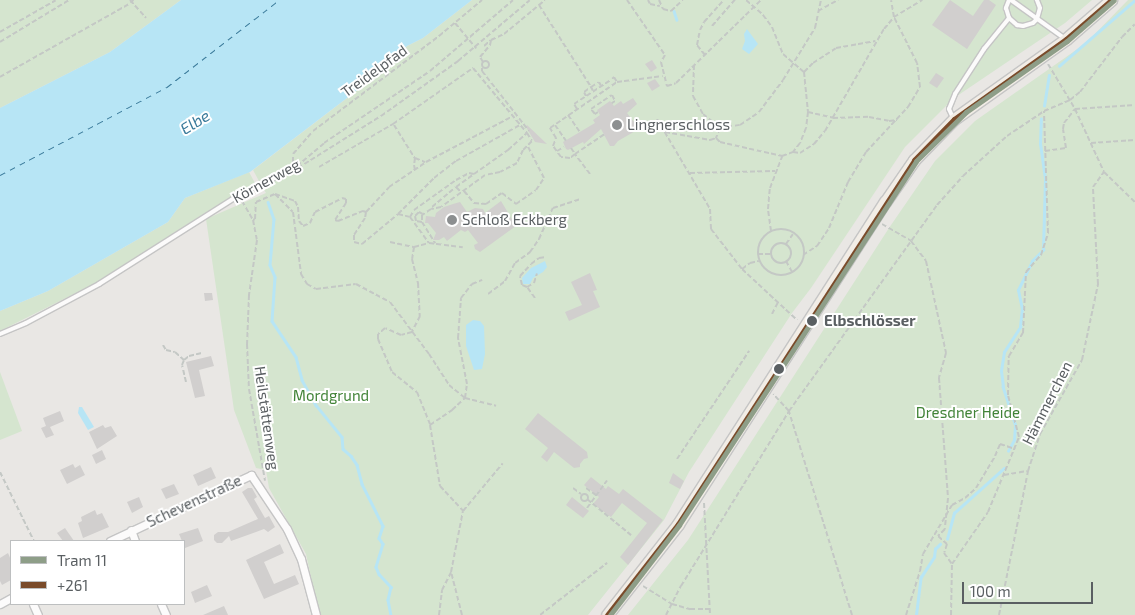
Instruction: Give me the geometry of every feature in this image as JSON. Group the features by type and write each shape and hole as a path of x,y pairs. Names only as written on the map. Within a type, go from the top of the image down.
{"main road":[{"path":"607,615 678,524 874,218 914,160 954,119 1066,39 1111,0"}],"street":[{"name":"Schevenstraße","path":"112,540 251,475 267,498"},
{"path":"267,498 287,529 302,559 316,615"},
{"path":"131,530 135,540"}],"lane":[{"path":"1037,0 1040,8 1037,18 1033,23 1022,26 1017,25 1009,18 1006,8 1010,0 1037,18 1066,39"},
{"path":"954,119 949,108 952,98 984,49 1009,18"},
{"name":"Körnerweg","path":"0,334 26,323 99,284 239,195 293,169"}],"path":[{"path":"0,32 56,0"},
{"path":"0,42 69,0"},
{"path":"130,0 131,4 146,18"},
{"path":"0,77 131,4 133,0"},
{"name":"Treidelpfad","path":"293,169 294,154 313,131 455,24 482,0"},
{"name":"Körnerweg","path":"293,169 324,143 420,79 514,0"},
{"path":"293,169 301,168 381,116 458,61 530,0"},
{"path":"484,46 491,40 504,34 545,0"},
{"path":"627,0 665,55 661,62 667,86 676,83 761,0"},
{"path":"648,0 650,4 661,6 671,11 683,0"},
{"path":"659,0 661,6"},
{"path":"705,56 697,45 700,30 704,22 724,0"},
{"path":"712,26 735,0"},
{"path":"716,138 727,145 782,156 792,152 800,143 806,128 808,112 804,72 783,54 772,27 746,0"},
{"path":"694,65 693,96 703,114 720,128 740,125 759,112 794,64 815,28 822,0"},
{"path":"818,11 838,0"},
{"path":"803,255 817,246 829,228 848,182 866,152 908,107 920,87 917,62 894,17 891,0"},
{"path":"792,152 800,153 814,144 833,118 876,40 894,17 922,0"},
{"path":"539,5 594,91"},
{"path":"455,24 475,47"},
{"path":"666,615 707,543 789,411 937,205 963,176 1008,136 1044,110 1070,100 1080,92 1122,36 1135,24"},
{"path":"422,222 416,221 415,216 419,212 423,214 443,205 486,175 500,172 517,163 532,141 528,132 482,71 483,62 480,57 490,45 491,40"},
{"path":"804,72 813,63 836,48 876,40"},
{"path":"1043,56 1076,109 1104,172 1135,202"},
{"path":"482,68 489,65 487,61 483,62"},
{"path":"318,167 393,124 473,68 520,125 528,132"},
{"path":"605,134 570,158 561,157 553,146 556,138 550,128 617,82 664,76"},
{"path":"577,109 574,104 590,93 614,78 617,82"},
{"path":"586,96 584,92 591,87 599,82 601,86"},
{"path":"595,85 597,89"},
{"path":"598,112 595,114 591,109 612,95 615,100 612,103"},
{"path":"597,96 601,102"},
{"path":"1046,151 1066,148 1064,123 1076,109 1135,105"},
{"path":"951,615 952,564 988,512 1019,437 1008,395 1009,356 1023,333 1026,272 1041,255 1048,233 1044,110"},
{"path":"808,112 833,118 869,117 889,121 897,120"},
{"path":"568,115 580,132"},
{"path":"513,116 426,162 389,187 366,212 365,218 354,235 353,240 358,244 362,244 398,214 442,172 520,125"},
{"path":"657,119 710,209 711,229 742,270 804,327"},
{"path":"393,124 415,158 426,162"},
{"path":"555,124 566,141"},
{"path":"665,132 710,140 716,138 720,128"},
{"path":"431,209 450,191 508,150 528,132"},
{"path":"1091,143 1135,140"},
{"path":"456,187 463,191 474,203 486,204 502,194 516,204 540,186 544,178 528,146"},
{"path":"557,151 564,147"},
{"path":"571,148 590,174"},
{"path":"771,231 768,209 770,188 782,156"},
{"path":"415,158 415,170"},
{"path":"689,173 775,171"},
{"name":"Hämmerchen","path":"998,615 1028,471 1040,434 1082,360 1098,284 1093,186 1104,172"},
{"path":"410,218 414,210 456,180 469,173 474,174"},
{"path":"450,191 454,197"},
{"path":"253,220 255,219 256,202 275,194 295,201 298,207 299,221 303,226 310,223 315,212 342,198 346,199 346,203 335,220 338,221 363,211 366,212"},
{"path":"275,194 293,212 301,274 308,284 316,289 356,284 390,302 448,385 465,398 496,406"},
{"name":"Heilstättenweg","path":"239,195 253,220 257,240 249,295 247,344 249,390 267,498"},
{"path":"488,294 505,280 515,263 530,252 539,239 553,208 581,199"},
{"path":"439,200 443,205"},
{"path":"398,214 410,218 429,243"},
{"path":"423,214 422,222 435,244"},
{"path":"874,218 911,241 926,261 946,354 940,378 948,498 945,529 938,536 947,544 944,553 952,564"},
{"path":"786,230 793,233 799,239 803,255 801,262 792,272 777,275 769,272 759,261 758,254 761,241 771,231 786,230"},
{"path":"786,244 793,233"},
{"path":"390,242 414,248 429,243 464,247"},
{"path":"786,244 777,243 772,248 771,254 775,261 786,261"},
{"path":"786,244 790,251 786,261"},
{"path":"414,248 412,264 420,305 420,316 412,332 402,335 385,328 378,334 378,339 392,372 417,392 430,425 440,486 463,511"},
{"path":"758,254 771,254"},
{"path":"535,298 528,287 522,285 520,276 531,264 546,256"},
{"path":"742,270 750,264 759,261"},
{"path":"786,261 792,272"},
{"path":"528,287 534,283 537,274"},
{"path":"430,425 452,410 465,398 467,384 458,338 461,298 472,284 482,280"},
{"path":"772,314 778,302"},
{"path":"163,345 166,350 175,352 184,360"},
{"path":"677,459 749,351"},
{"path":"186,382 182,365 184,360 189,356 202,353"},
{"path":"766,387 789,411 852,615"},
{"path":"906,615 920,571 923,554 952,505 965,498 976,488 1000,444 1015,449"},
{"path":"439,615 442,590 451,572 463,511 503,463"},
{"path":"1004,475 1028,471"},
{"path":"0,472 34,540"},
{"path":"587,508 607,480"},
{"path":"703,485 710,615"},
{"path":"574,488 582,495 583,500 587,499 631,535"},
{"path":"586,488 596,495"},
{"path":"540,615 607,563"},
{"path":"451,572 462,615"},
{"path":"634,580 672,604 690,609 710,609"}],"green space":[{"path":"0,0 181,0 110,52 0,108"},
{"name":"Mordgrund","path":"472,0 1092,0 1065,23 954,98 905,147 811,288 792,313 689,472 664,520 588,615 319,615 306,554 269,488 266,470 256,468 234,410 206,219 266,193 262,187 288,175 287,172 260,183 253,170 385,69 407,46 423,38"},
{"name":"Dresdner Heide","path":"1128,0 1135,0 1135,615 628,615 688,540 889,228 935,161 975,121 1086,43"},
{"path":"249,172 256,185 205,213 98,282 0,331 0,311 48,291 168,222 185,198"},
{"path":"0,372 22,431 0,440"}],"water":[{"name":"Elbe","path":"181,0 472,0 423,38 407,46 385,69 250,172 185,198 168,222 48,291 0,311 0,108 110,52"},
{"path":"747,29 758,44 749,54 742,49 745,41 744,34"},
{"path":"545,261 547,267 543,272 533,278 530,284 523,284 522,278 531,268"},
{"path":"473,320 480,321 484,326 485,354 482,369 474,370 466,346 466,325"},
{"path":"79,407 82,407 94,427 88,430 78,413"}],"building":[{"path":"950,0 973,16 984,0 989,0 996,5 967,49 932,25"},
{"path":"652,60 657,68 651,72 645,64"},
{"path":"936,73 944,78 937,88 929,83"},
{"path":"655,79 660,86 652,91 647,83"},
{"name":"Lingnerschloss","path":"633,98 637,104 627,113 638,127 637,130 618,141 614,146 610,146 601,129 584,144 583,142 568,150 566,149 563,142 595,123 593,120 600,115 597,110 610,101 614,106 621,101 623,104"},
{"path":"527,125 547,144 535,142 526,127"},
{"name":"Schloß Eckberg","path":"501,201 516,226 480,252 475,249 474,245 478,243 468,230 465,232 461,230 447,241 444,237 439,240 433,240 436,233 428,223 425,223 426,216 435,217 436,213 444,207 453,204 460,202 467,212 475,208 483,209 485,213"},
{"path":"590,273 597,290 593,291 600,307 569,321 565,312 582,305 571,282"},
{"path":"204,293 212,293 213,300 205,301"},
{"path":"211,356 214,366 199,370 205,396 195,398 186,362"},
{"path":"60,411 64,421 50,427 54,435 46,438 41,428 46,426 43,418"},
{"path":"538,413 587,452 588,458 584,459 580,467 574,468 554,452 547,462 541,457 548,448 525,429"},
{"path":"103,425 105,428 111,426 117,436 97,449 89,432"},
{"path":"102,450 106,459 96,464 92,455"},
{"path":"73,464 75,468 80,465 85,475 67,484 60,470"},
{"path":"211,467 216,478 198,486 193,475"},
{"path":"673,473 684,481 680,489 669,483"},
{"path":"591,477 606,489 608,486 619,494 623,489 663,520 628,565 620,557 647,523 622,503 611,517 593,504 599,497 584,485"},
{"path":"174,484 179,494 166,499 161,489"},
{"path":"252,488 257,497 254,499 265,518 269,516 275,527 268,532 264,529 231,541 229,536 222,543 217,543 214,540 214,535 218,532 228,532 258,519 242,492"},
{"path":"139,497 143,507 132,513 127,502"},
{"path":"572,497 589,511 583,518 566,505"},
{"path":"95,510 97,515 102,513 109,527 83,538 78,523 82,521 81,517"},
{"path":"65,528 73,540 62,540 57,533"},
{"path":"198,528 203,541 185,548 185,540 182,540 179,534"},
{"path":"280,544 284,553 264,562 274,584 295,575 299,584 264,599 246,560"},
{"path":"8,553 10,558 10,581 2,585 0,581 0,558"},
{"path":"207,585 212,596 195,603 191,592"},
{"path":"224,606 228,615 203,615"}],"waterway":[{"path":"1059,66 1135,0"},
{"path":"674,11 677,20"},
{"path":"1044,106 1049,75"},
{"path":"1008,451 1014,440 1015,425 1003,387 1001,371 1004,352 1020,327 1022,309 1018,290 1032,261 1043,250 1045,179 1040,144 1041,119"},
{"path":"268,202 274,219 270,265 275,277 272,321 296,357 302,380 316,405 342,437 343,449 357,465 362,484 383,526 379,538 383,544 376,567 379,574 391,587 388,600 391,615"},
{"path":"947,539 954,513 1004,468"},
{"path":"916,615 921,577 934,557 935,549 940,544"}],"ferry route":[{"path":"0,175 167,87 279,0"}],"tram line":[{"name":"11","path":"610,615 679,525 916,161 966,112 1067,41 1114,0"}],"transit line":[{"name":"+261","path":"607,615 678,524 914,160 954,119 1066,39 1111,0"}],"place":[{"name":"Lingnerschloss","path":"617,125"},
{"name":"Schloß Eckberg","path":"452,220"},
{"name":"Elbschlösser","path":"812,321"}]}
